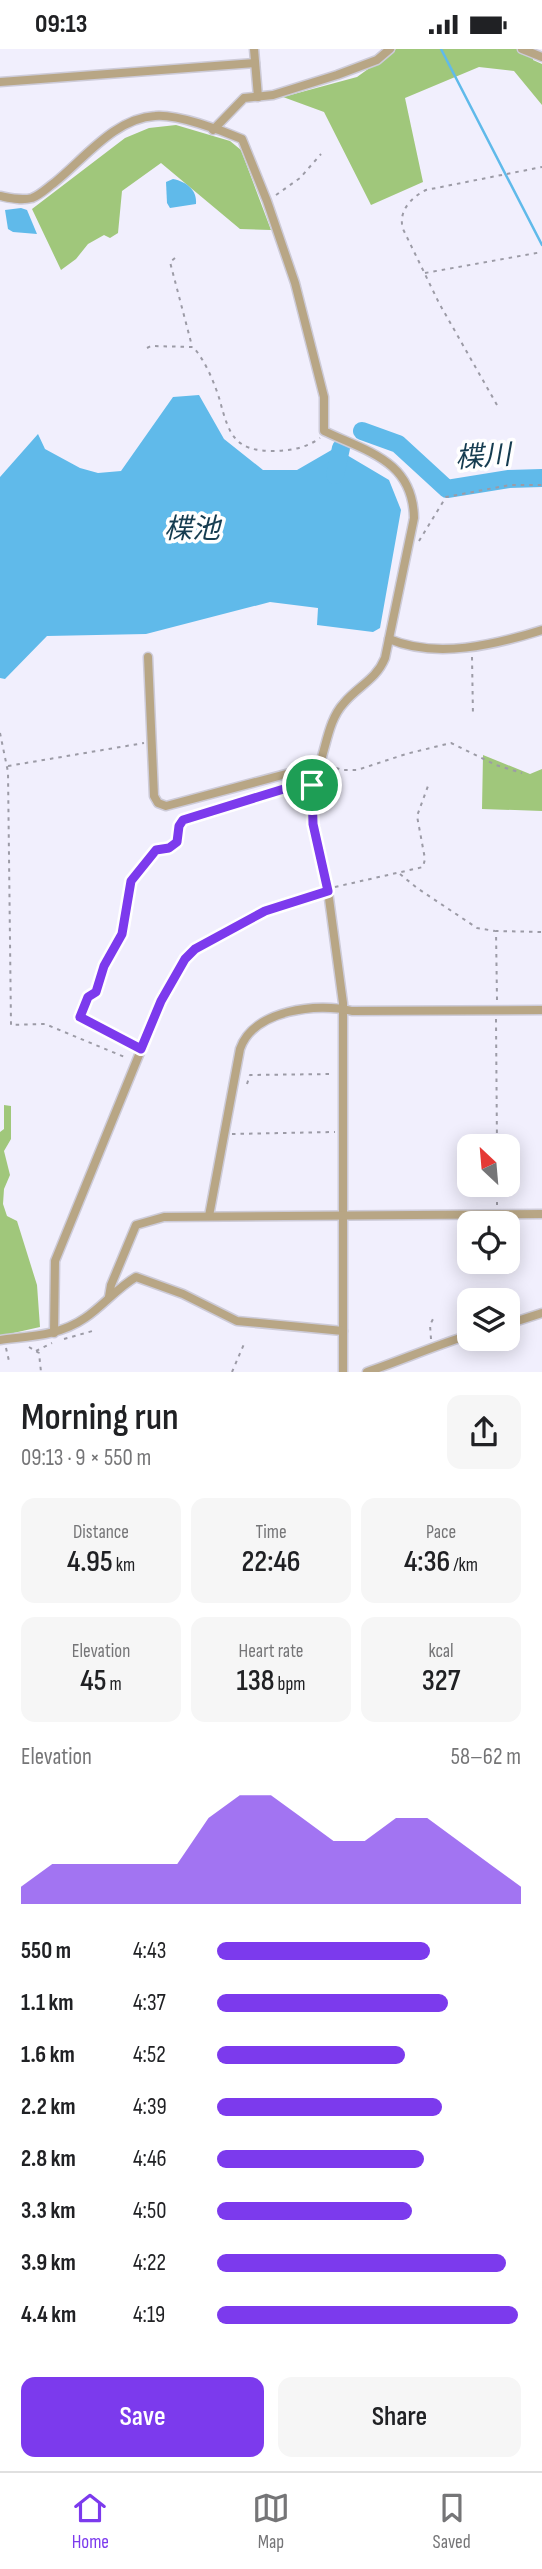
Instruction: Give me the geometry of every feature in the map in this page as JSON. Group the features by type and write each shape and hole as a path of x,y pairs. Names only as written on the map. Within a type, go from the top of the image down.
{"street":[{"path":"254,49 258,97"},
{"path":"213,130 244,98 273,96 337,75 377,60 390,49"},
{"path":"522,49 542,57"},
{"path":"0,82 255,63"},
{"path":"0,197 33,197 78,164 112,131 142,118 155,115 176,117 242,139 295,283 324,397 324,431 396,468 404,478 413,501 414,519 380,670 353,692 334,716 312,785 313,824 328,891 342,1009 343,1372"},
{"path":"389,639 418,647 471,646 542,630"},
{"path":"148,657 154,796 158,803 166,806 318,764"},
{"path":"54,1333 55,1261 161,1001 185,959 195,949 265,911 328,891"},
{"path":"209,1216 243,1042 267,1020 301,1009 542,1010"},
{"path":"520,1214 542,1214"},
{"path":"109,1297 111,1285 136,1225 164,1217 457,1215"},
{"path":"2,1340 54,1333 83,1320 133,1278 141,1277 237,1321 343,1331"},
{"path":"520,1320 542,1313"},
{"path":"368,1372 457,1339"}],"path":[{"path":"267,201 287,190 321,154"},
{"path":"497,405 424,273 400,221 402,212 426,190 542,167"},
{"path":"424,273 542,252"},
{"path":"175,258 170,262 193,347 216,391 228,429 240,443 262,451 292,450 312,443 324,431"},
{"path":"147,348 193,347"},
{"path":"419,541 446,497 510,485 542,485"},
{"path":"471,646 473,716"},
{"path":"0,733 7,766 11,1025 45,1024 135,1062"},
{"path":"7,766 152,742"},
{"path":"318,764 357,771 406,754 451,743 496,765 522,773"},
{"path":"141,1049 80,1017 88,997 96,992 104,966 122,934 131,881 156,850 169,848 177,842 179,826 183,820 287,788 312,785"},
{"path":"328,891 352,883 419,869 424,863 417,816 428,786"},
{"path":"400,874 477,928 496,931"},
{"path":"247,1084 250,1075 341,1074"},
{"path":"225,1132 237,1135 341,1132"},
{"path":"432,1347 430,1325 434,1317"},
{"path":"36,1351 59,1339 96,1331"},
{"path":"26,1337 28,1345 39,1353 41,1372"},
{"path":"2,1340 9,1361"},
{"path":"232,1372 244,1344"}],"green space":[{"path":"396,49 534,49 533,60 542,64 542,105 514,71 479,67 405,98 423,182 371,205 324,112 283,97 357,77"},
{"path":"176,125 230,141 241,150 271,230 240,229 161,163 122,191 118,233 110,238 104,235 88,244 76,259 61,270 32,209 125,138 149,128"},
{"path":"483,755 530,774 542,769 542,811 482,809"},
{"path":"4,1105 11,1106 11,1139 4,1151 10,1175 4,1189 3,1204 7,1216 17,1221 37,1285 40,1327 0,1336 0,1132 4,1129"}],"water":[{"path":"173,179 190,187 196,204 170,208 167,203 166,182"},
{"path":"5,210 27,210 37,234 13,232 8,229"},
{"name":"楪池","path":"199,395 224,439 263,470 297,470 335,448 389,480 401,510 380,628 373,632 317,625 318,608 270,602 146,634 47,636 5,679 0,678 0,477 38,434 45,449 80,468 98,473 121,471 173,397"}],"waterway":[{"path":"441,49 542,245"},
{"name":"楪川","path":"362,431 398,444 447,489 509,479 542,478"},
{"name":"楪池","path":"335,475 341,448"}],"route":[{"path":"312,785 313,824 328,891 265,911 195,949 185,959 161,1001 141,1049 80,1017 88,997 96,992 104,966 125,926 131,881 156,850 169,848 177,842 179,826 183,820 287,788 312,785"}]}
